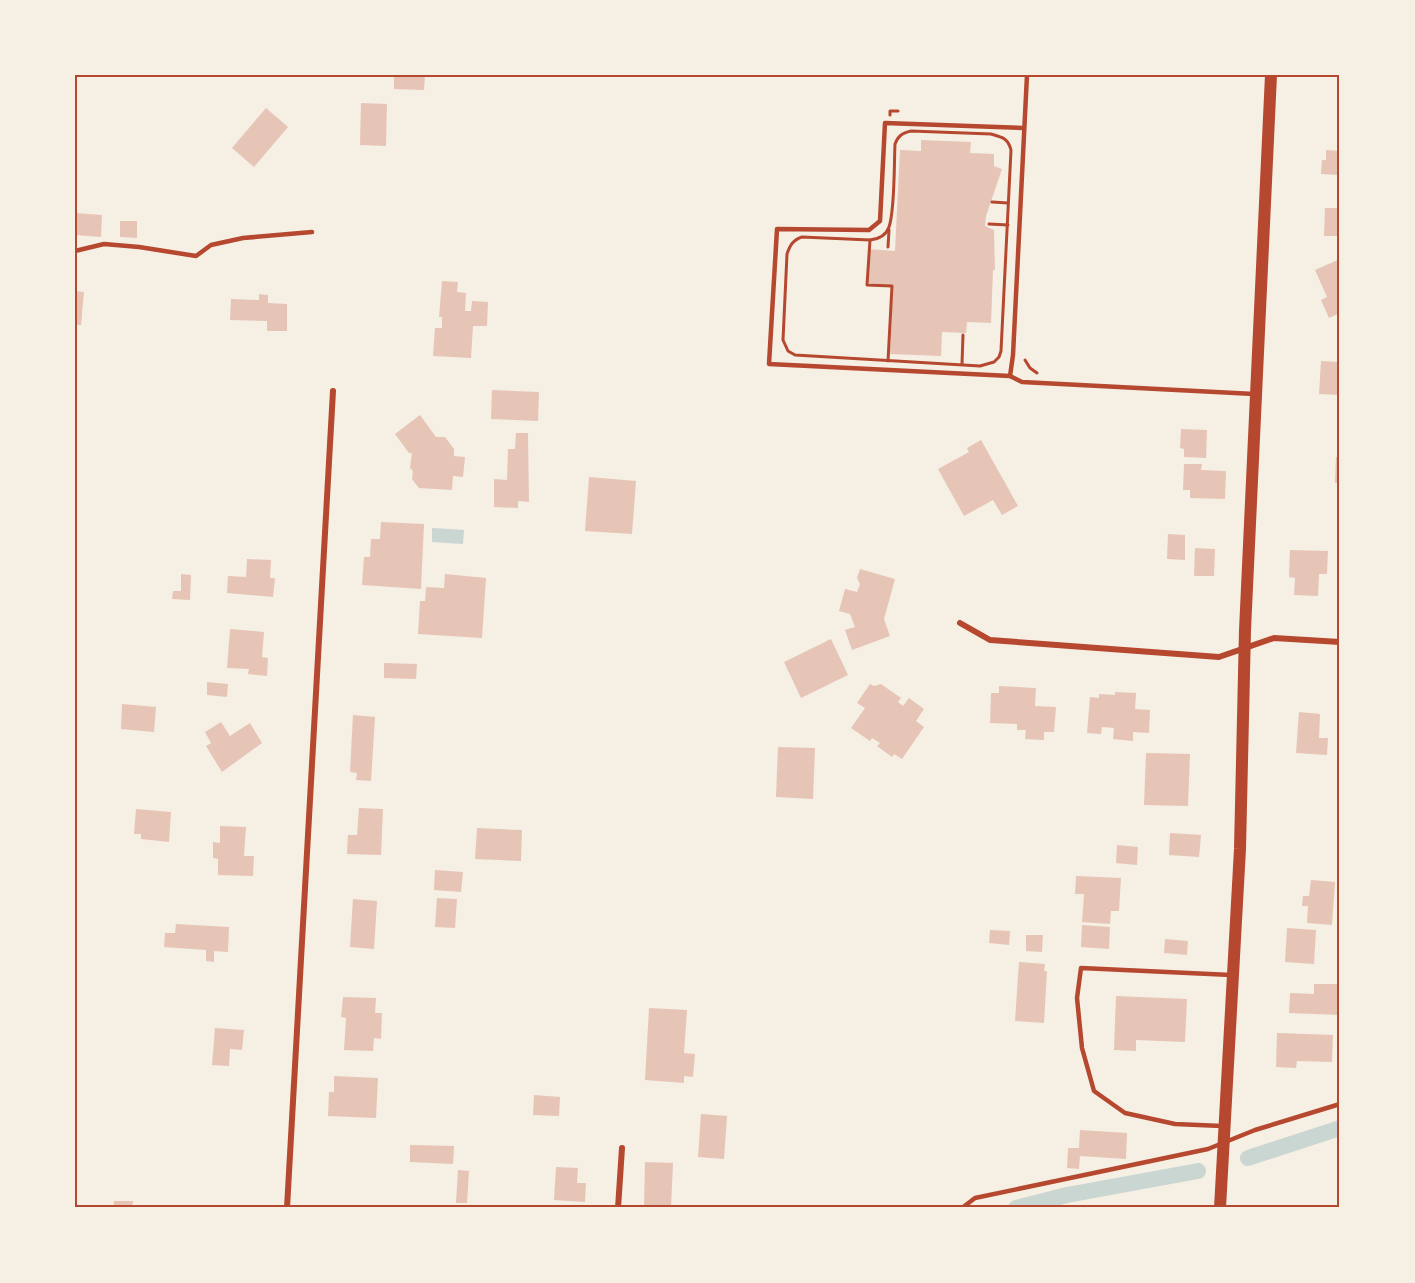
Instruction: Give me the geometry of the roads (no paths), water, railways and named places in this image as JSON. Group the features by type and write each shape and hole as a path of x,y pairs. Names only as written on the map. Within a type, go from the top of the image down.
{"main road":[{"path":"1220,1208 1240,849 1244,648 1271,75"}],"street":[{"path":"287,1208 333,391"},
{"path":"960,623 990,640 1219,657 1274,638 1340,642"},
{"path":"618,1208 622,1148"}],"lane":[{"path":"1010,376 1013,355 1027,75"},
{"path":"1024,128 885,123 879,221 869,230 777,229 769,364 1010,376 1022,382 1256,394"},
{"path":"75,251 104,244 196,256 211,245 243,238 312,232"},
{"path":"1224,1126 1175,1124 1125,1113 1094,1091 1082,1048 1077,998 1081,968 1233,975"},
{"path":"962,1208 975,1198 1202,1150 1310,1112 1340,1104"}],"waterway":[{"path":"1248,1158 1340,1128"},
{"path":"1016,1208 1067,1195 1198,1171"}]}
